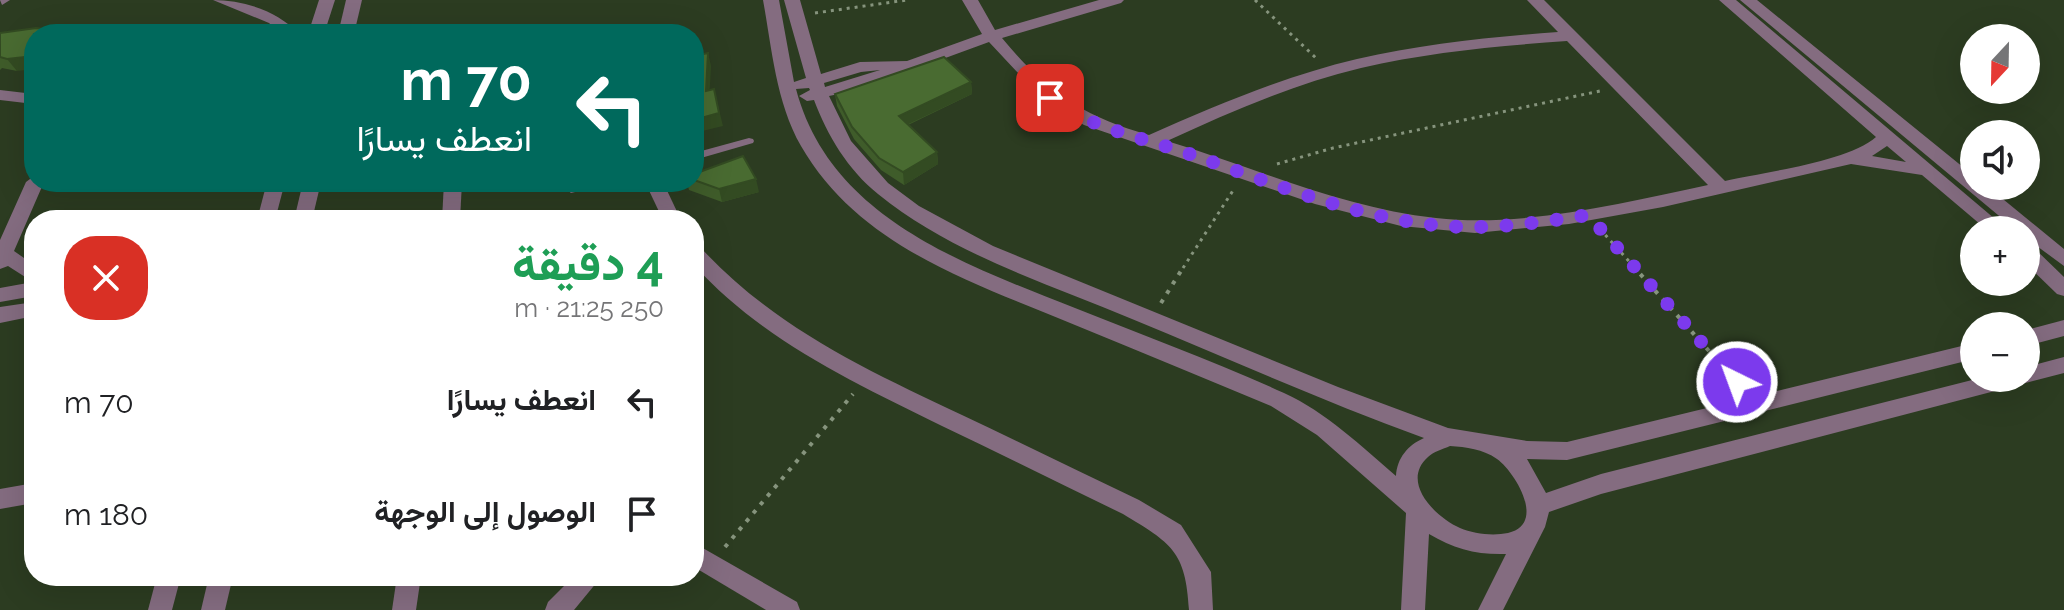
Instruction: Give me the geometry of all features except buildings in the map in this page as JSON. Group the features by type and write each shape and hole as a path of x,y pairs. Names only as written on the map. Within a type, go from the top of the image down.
{"street":[{"path":"221,0 279,24"},
{"path":"319,24 327,2 352,0 348,24"},
{"path":"771,0 789,95 810,148 857,202 908,241 958,268 1279,400 1325,429 1437,530 1462,542 1490,547 1514,542 1531,529"},
{"path":"970,0 1034,86 1065,109 1105,128 1343,206 1406,220 1471,227 1588,215 1849,159 1872,150 1886,137"},
{"path":"789,95 815,87 867,81 994,35 1116,0"},
{"path":"1535,0 1721,187"},
{"path":"1727,0 1982,216"},
{"path":"1748,0 1997,216"},
{"path":"794,8 815,87 839,137 858,164 908,208 977,245 1373,411 1448,437 1527,450 1567,451 1960,355"},
{"path":"1151,141 1267,92 1330,71 1448,48 1571,36"},
{"path":"0,95 24,98"},
{"path":"1849,159 1887,162 1927,172"},
{"path":"24,270 1,257 30,192"},
{"path":"2040,249 2064,259"},
{"path":"2040,257 2064,289"},
{"path":"704,265 757,316 807,349 1131,507 1173,532 1199,572 1201,610"},
{"path":"0,295 24,291"},
{"path":"0,315 24,311"},
{"path":"2040,334 2064,328"},
{"path":"2040,371 2064,365"},
{"path":"1539,505 1601,484 1960,392"},
{"path":"1413,610 1416,508 1407,490 1406,474 1410,461 1419,449 1448,437"},
{"path":"1484,442 1505,453 1522,468 1535,486 1539,505 1531,529 1490,610"},
{"path":"0,499 24,495"},
{"path":"704,560 788,610"},
{"path":"160,610 166,586"},
{"path":"213,610 219,586"},
{"path":"404,610 408,586"},
{"path":"557,610 580,586"}],"lane":[{"path":"704,154 749,141"}],"path":[{"path":"794,8 907,0"},
{"path":"1255,0 1330,71"},
{"path":"1151,318 1244,173 1333,148 1621,86"},
{"path":"1588,215 1758,406"},
{"path":"704,557 866,378"}],"route":[{"path":"1050,98 1065,109 1105,128 1343,206 1406,220 1471,227 1588,215 1737,382"}]}
